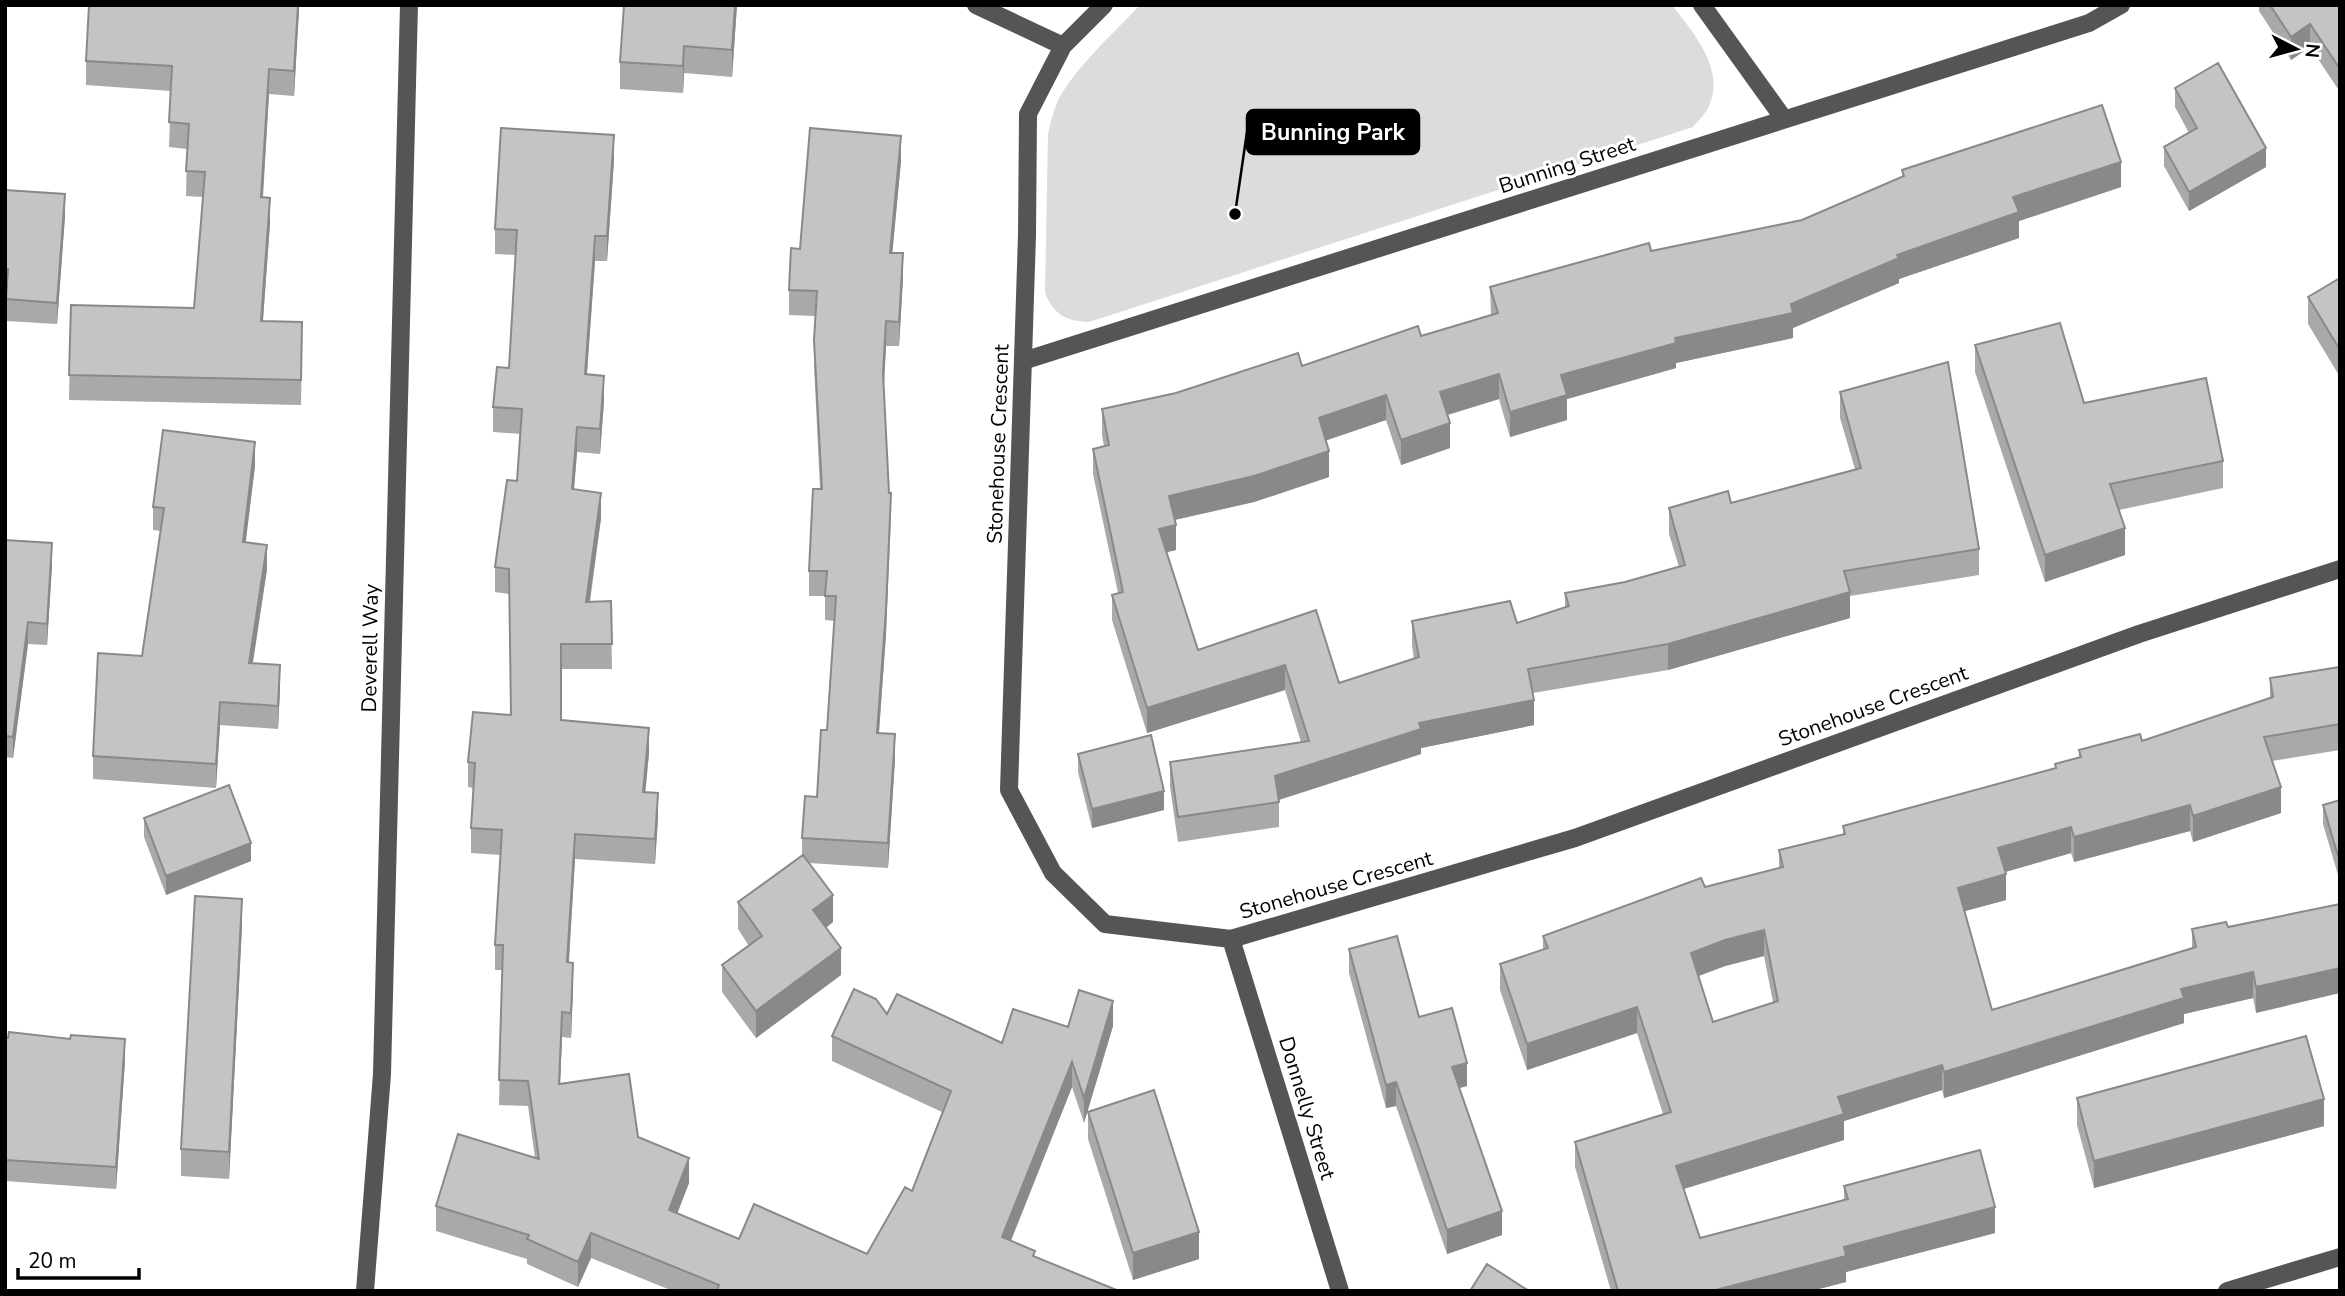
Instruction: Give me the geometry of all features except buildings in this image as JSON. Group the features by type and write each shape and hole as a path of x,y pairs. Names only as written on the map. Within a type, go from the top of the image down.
{"street":[{"name":"Deverell Way","path":"365,1291 382,1074 409,5"},
{"path":"976,5 1063,46"},
{"name":"Stonehouse Crescent","path":"1104,5 1063,46 1028,114 1009,790 1054,873 1105,924 1231,939 1575,838 2139,634 2340,569"},
{"path":"1702,5 1784,119"},
{"name":"Bunning Street","path":"1023,361 2088,23 2121,5"},
{"name":"Donnelly Street","path":"1231,939 1340,1291"},
{"path":"2227,1291 2340,1257"}],"shaded area":[{"path":"1140,5 1672,5 1706,54 1711,67 1712,95 1707,110 1693,127 1089,322 1074,320 1057,312 1045,293 1048,135 1057,103 1070,81"}],"place":[{"name":"Bunning Park","path":"1235,214"}]}
